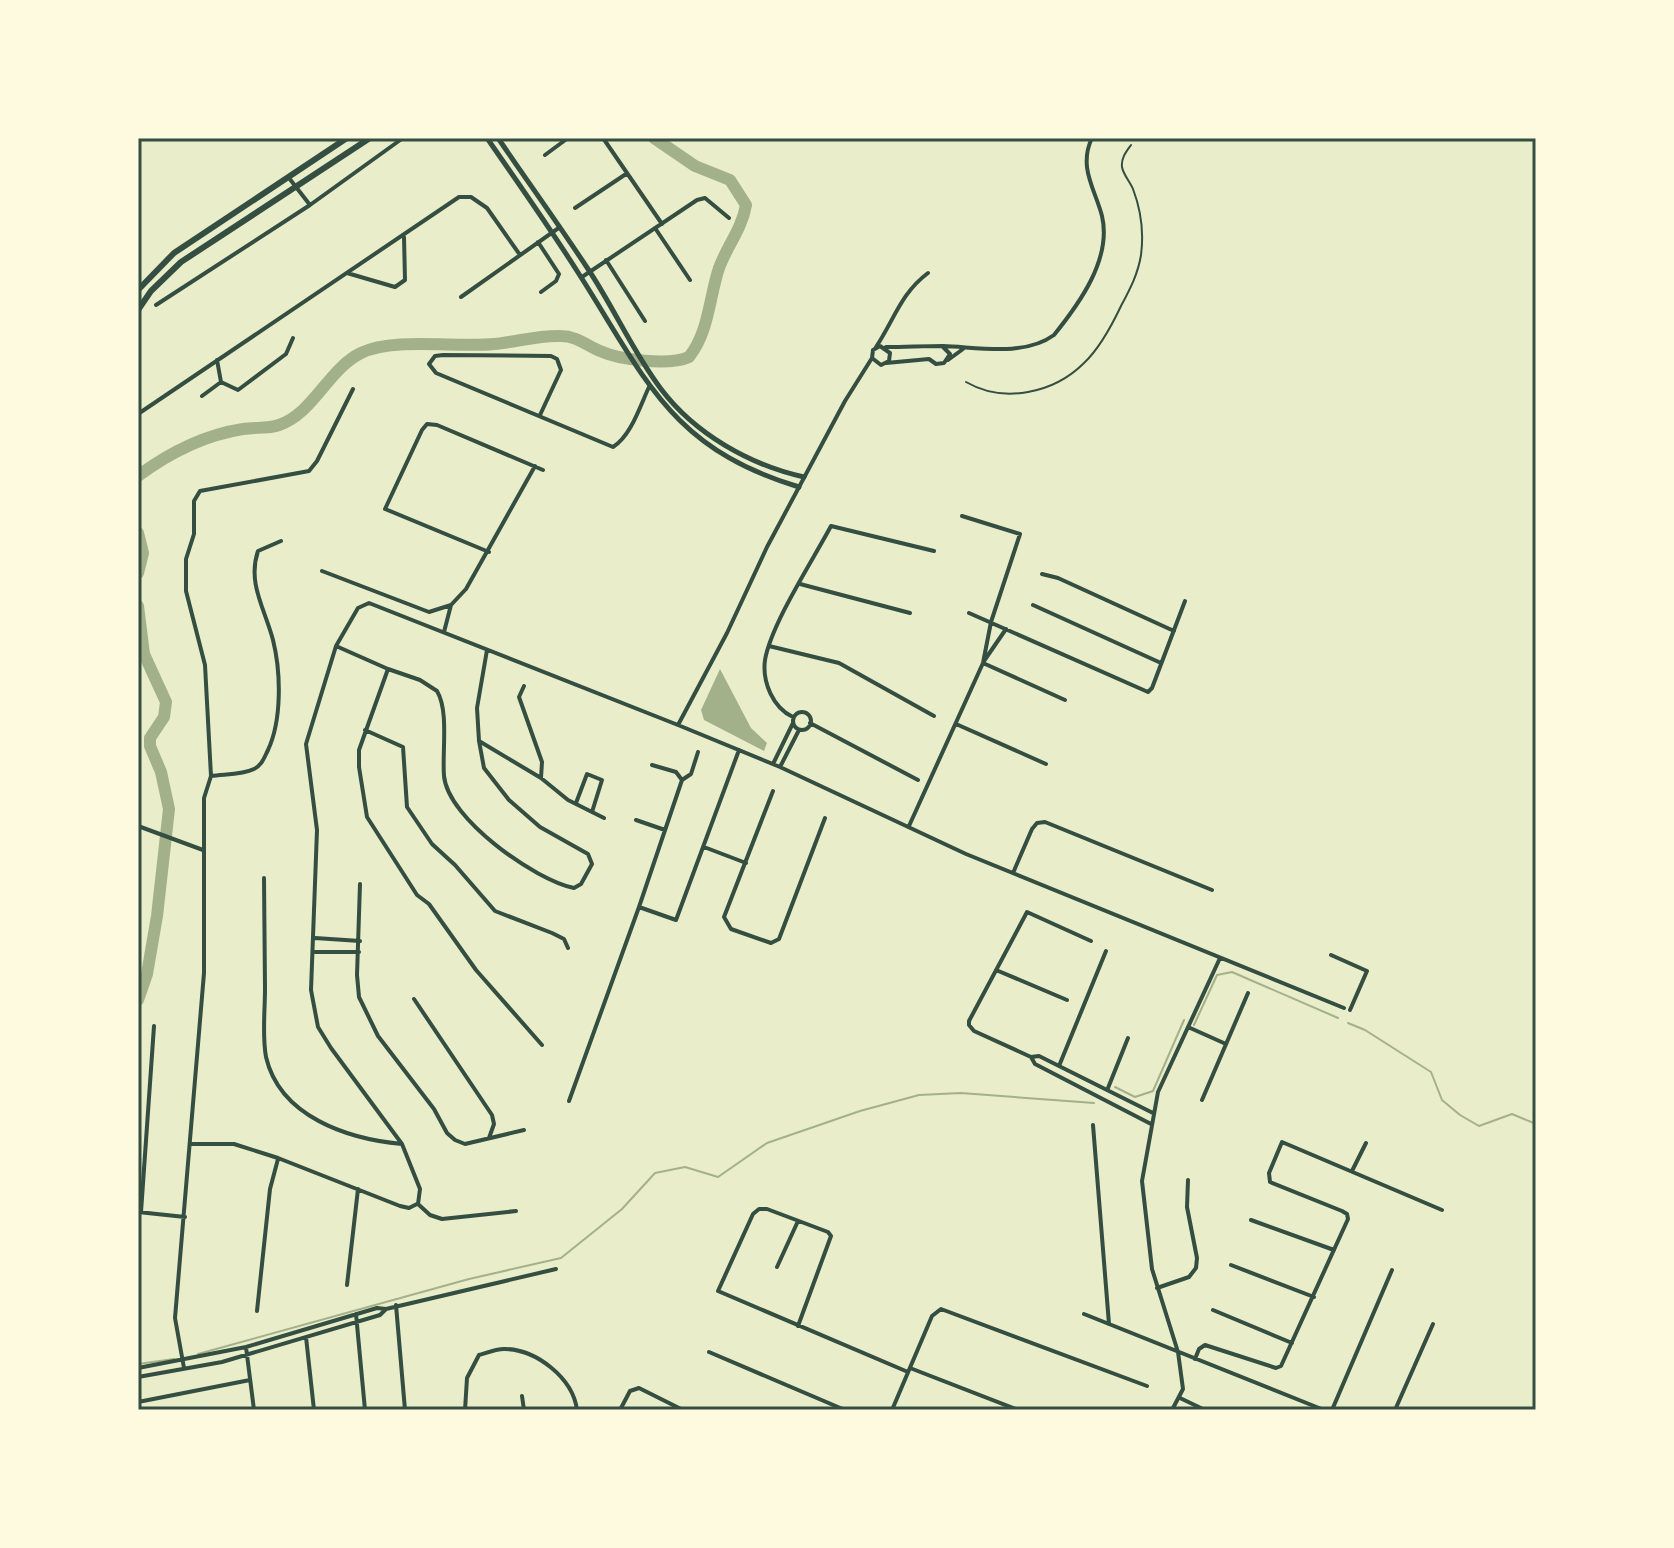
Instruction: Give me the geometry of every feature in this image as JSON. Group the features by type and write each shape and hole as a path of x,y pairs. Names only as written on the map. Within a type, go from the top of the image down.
{"main road":[{"path":"138,290 174,253 347,138"},
{"path":"138,310 151,291 181,262 370,138"}],"street":[{"path":"156,305 310,205 403,138"},
{"path":"487,138 582,277 649,387 673,416 705,444 759,475 799,487"},
{"path":"498,138 590,271 661,389 697,426 747,457 804,477"},
{"path":"545,155 568,138"},
{"path":"603,138 662,224"},
{"path":"876,347 1030,346 1045,341 1064,322 1096,271 1101,257 1101,214 1090,187 1085,160 1092,138"},
{"path":"575,208 627,173"},
{"path":"287,176 310,205"},
{"path":"138,414 459,197 471,197 487,208 520,255"},
{"path":"582,277 697,200 705,198 729,218"},
{"path":"461,297 560,227"},
{"path":"655,228 690,280"},
{"path":"347,273 387,286 401,285 405,280 404,236"},
{"path":"538,242 559,274 556,281 541,292"},
{"path":"606,260 645,321"},
{"path":"678,725 845,401 906,294 928,273"},
{"path":"221,382 238,390 286,354 293,338"},
{"path":"941,346 950,354 946,362"},
{"path":"884,347 890,357 886,363"},
{"path":"929,359 930,347"},
{"path":"872,358 881,365 929,359 939,365 965,347"},
{"path":"540,415 561,370 557,359 551,356 443,355 435,356 429,364 436,373 613,447 630,426 649,387"},
{"path":"217,360 221,382"},
{"path":"202,396 221,382"},
{"path":"184,1368 175,1318 204,973 204,798 211,776 205,665 186,591 186,559 194,534 196,496 200,491 309,471 353,389"},
{"path":"489,552 385,509 422,430 427,424 437,425 543,470"},
{"path":"444,632 451,605 466,589 489,552 535,466"},
{"path":"962,516 1020,534 991,622 983,663"},
{"path":"800,730 776,704 764,670 769,646 831,526 934,551"},
{"path":"211,776 252,771 262,764 275,737 280,714 274,643 253,578 258,551 281,541"},
{"path":"322,571 429,612 451,605"},
{"path":"1042,574 1058,578 1174,631"},
{"path":"800,584 910,613"},
{"path":"969,613 1145,692 1152,688 1185,601"},
{"path":"418,1204 420,1189 402,1144 318,1027 311,990 317,830 306,744 336,646 358,608 369,603 773,764 1013,873 1347,1009 1367,971 1331,955"},
{"path":"1033,605 1161,663"},
{"path":"909,826 983,663 1006,629"},
{"path":"336,646 431,685 440,696 444,780 452,798 471,822 499,848 553,882 574,888 588,874 592,864 588,854 540,827 509,800 484,768 477,708 487,650"},
{"path":"769,646 839,663 934,716"},
{"path":"983,663 1065,700"},
{"path":"388,669 365,730 359,759 367,817 417,895 429,904 476,970 542,1045"},
{"path":"524,686 519,697 542,762 541,778"},
{"path":"773,764 793,720 799,712 805,712 810,723 800,730 780,767"},
{"path":"810,723 918,780"},
{"path":"956,724 1046,764"},
{"path":"365,730 403,747 407,807 432,844 495,911 564,939 568,948"},
{"path":"479,741 604,818"},
{"path":"639,907 676,920 739,750"},
{"path":"569,1101 682,780 691,774 698,752"},
{"path":"652,765 676,772 682,780"},
{"path":"576,803 587,774 602,780 592,812"},
{"path":"773,791 724,917 731,929 771,943 779,939 825,818"},
{"path":"636,820 665,830"},
{"path":"1013,873 1032,829 1037,823 1045,822 1212,890"},
{"path":"138,826 205,850"},
{"path":"704,847 746,863"},
{"path":"264,878 266,1055 276,1083 295,1105 330,1126 373,1141 402,1144"},
{"path":"360,884 359,997 378,1036 455,1140 465,1144 524,1130"},
{"path":"1091,941 1027,912 969,1025 974,1031 1031,1057 1039,1056 1153,1113"},
{"path":"315,938 360,941"},
{"path":"1059,1066 1106,951"},
{"path":"314,952 359,952"},
{"path":"1172,1410 1183,1389 1178,1352 1157,1288 1141,1192 1158,1092 1220,958"},
{"path":"996,970 1067,1000"},
{"path":"1202,1100 1248,993"},
{"path":"414,999 492,1115 494,1124 489,1138"},
{"path":"154,1026 140,1212 185,1217"},
{"path":"1188,1027 1226,1044"},
{"path":"1107,1089 1128,1038"},
{"path":"1031,1057 1035,1064 1151,1124"},
{"path":"1093,1125 1109,1324"},
{"path":"1195,1359 1199,1349 1205,1345 1276,1368 1281,1366 1348,1219 1345,1212 1275,1185 1268,1178 1282,1142 1442,1210"},
{"path":"1352,1171 1366,1143"},
{"path":"191,1144 234,1144 406,1208 418,1204"},
{"path":"257,1311 270,1189 278,1158"},
{"path":"1157,1288 1189,1277 1196,1268 1197,1258 1187,1207 1188,1180"},
{"path":"347,1285 358,1189"},
{"path":"418,1204 430,1215 442,1219 516,1211"},
{"path":"798,1326 831,1236 828,1232 767,1209 759,1209 753,1214 718,1291 798,1326 1018,1410"},
{"path":"1251,1220 1334,1250"},
{"path":"777,1267 798,1221"},
{"path":"1231,1265 1314,1297"},
{"path":"138,1368 246,1347 356,1314 556,1269"},
{"path":"1332,1410 1392,1270"},
{"path":"396,1305 405,1410"},
{"path":"138,1377 247,1355 380,1315 386,1309"},
{"path":"892,1410 932,1316 946,1310 1147,1386"},
{"path":"1213,1310 1292,1343"},
{"path":"356,1314 365,1410"},
{"path":"1084,1314 1324,1410"},
{"path":"1395,1410 1433,1324"},
{"path":"304,1330 314,1410"},
{"path":"246,1347 254,1410"},
{"path":"465,1410 467,1378 479,1355 503,1349 535,1356 558,1374 575,1396 577,1410"},
{"path":"709,1352 845,1410"},
{"path":"138,1402 250,1380"},
{"path":"620,1410 634,1388 683,1410"},
{"path":"522,1396 524,1410"},
{"path":"1180,1398 1205,1410"}],"lane":[{"path":"966,382 994,394 1029,392 1064,378 1085,362 1101,341 1137,277 1141,252 1142,222 1136,198 1122,170 1122,158 1131,145"}],"shaded area":[{"path":"720,669 751,728 767,743 764,751 704,720 701,710"}],"waterway":[{"path":"138,476 201,440 243,429 275,426 291,419 349,360 375,348 408,344 479,345 566,336 600,351 632,359 669,361 689,357 701,337 719,268 746,205 730,180 695,166 654,138"},
{"path":"138,533 143,553 138,573"},
{"path":"138,606 144,654 166,702 164,717 150,738 150,746 161,772 169,809 157,916 147,974 138,1000"},
{"path":"1194,1025 1217,975 1232,972 1338,1018"},
{"path":"1115,1087 1135,1097 1153,1091 1184,1020"},
{"path":"1348,1023 1365,1030 1431,1072 1442,1100 1479,1126 1512,1114 1536,1124"},
{"path":"198,1354 469,1279 561,1258 622,1209 655,1173 685,1167 718,1177 767,1143 860,1111 919,1095 961,1093 1094,1103"},
{"path":"138,1364 174,1359"}]}
